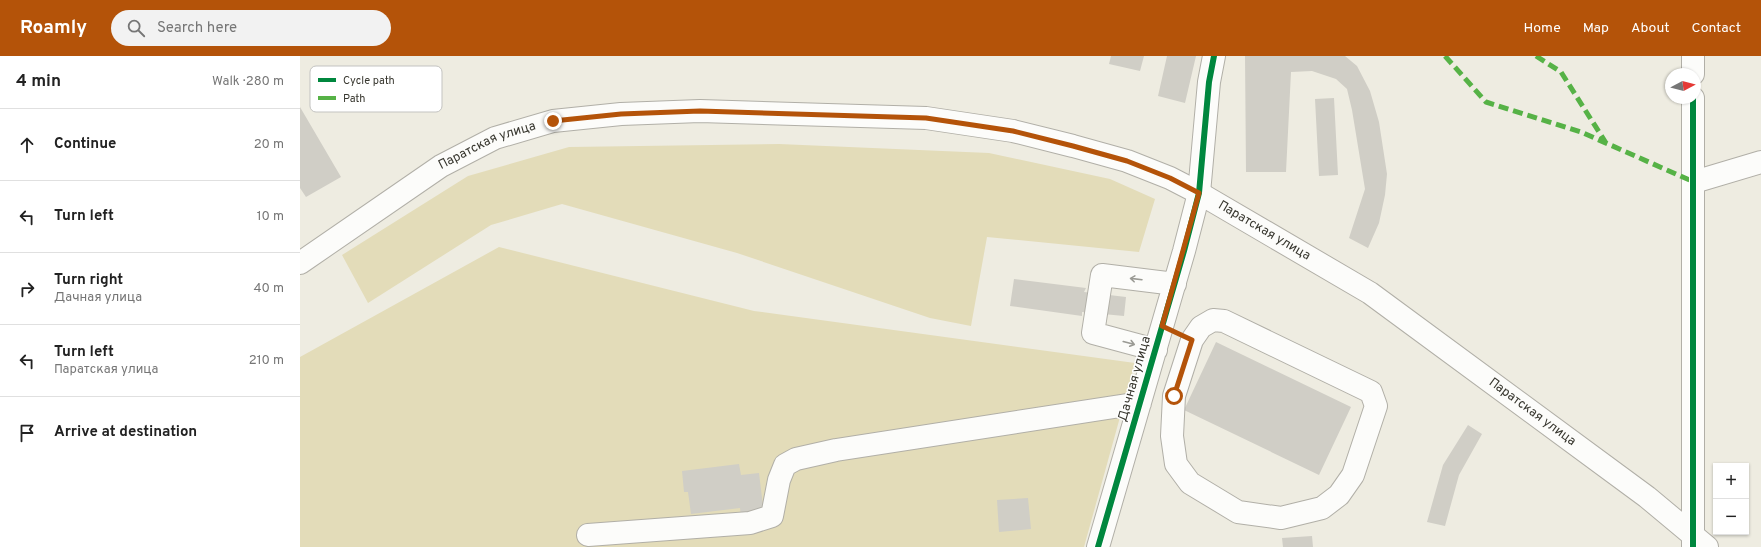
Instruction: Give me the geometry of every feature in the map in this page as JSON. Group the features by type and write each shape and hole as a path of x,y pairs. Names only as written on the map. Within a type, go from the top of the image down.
{"main road":[{"name":"Дачная улица","path":"1098,547 1175,284 1199,193 1209,82 1214,56"},
{"path":"1693,56 1693,68"},
{"path":"1693,104 1698,543"},
{"name":"Паратская улица","path":"300,263 441,166 495,138 553,121 621,114 700,111 926,118 1013,131 1127,161 1170,178 1199,193 1370,293 1647,497 1698,543"},
{"path":"1694,182 1761,162"},
{"path":"1156,350 1093,333 1102,276 1175,284"},
{"path":"1214,320 1224,321 1371,392 1376,406 1353,475 1339,495 1322,508 1281,518 1238,512 1190,483 1176,464 1172,436 1174,396 1192,340 1201,327 1214,320"},
{"path":"1162,326 1192,340"},
{"path":"588,535 750,523 772,516 779,480 785,465 796,459 836,450 1140,403"}],"shaded area":[{"path":"779,144 989,153 1110,179 1155,199 1139,252 987,237 971,326 930,318 737,253 562,204 491,225 368,303 342,255 468,176 569,147"},
{"path":"499,247 754,311 1135,363 1084,547 300,547 300,357"}],"building":[{"path":"1111,56 1144,56 1140,71 1109,64"},
{"path":"1167,56 1196,56 1185,103 1158,96"},
{"path":"1245,56 1345,56 1357,66 1370,91 1379,122 1387,174 1385,195 1379,223 1368,248 1349,238 1365,189 1352,110 1347,89 1336,79 1312,71 1291,72 1286,172 1246,172"},
{"path":"1334,98 1338,175 1319,176 1315,99"},
{"path":"300,107 341,177 306,197 300,188"},
{"path":"1014,279 1086,288 1084,292 1126,297 1124,316 1082,312 1082,316 1010,306"},
{"path":"1216,342 1351,407 1319,475 1184,410"},
{"path":"1468,425 1482,434 1459,475 1445,526 1427,522 1443,465"},
{"path":"739,464 741,475 759,473 764,514 741,517 740,508 691,514 688,492 684,492 682,471"},
{"path":"1028,498 1031,529 999,532 997,500"},
{"path":"1312,536 1313,547 1283,547 1282,538"}],"marked path":[{"path":"1445,56 1486,102 1581,132 1694,182"},
{"path":"1536,56 1561,72 1606,143"}],"cycle path":[{"path":"1098,547 1184,251 1199,193 1209,82 1214,56"},
{"path":"1693,104 1693,547"}],"route":[{"path":"553,121 621,114 700,111 926,118 1013,131 1127,161 1170,178 1199,193 1162,326 1192,340 1174,396"}]}
